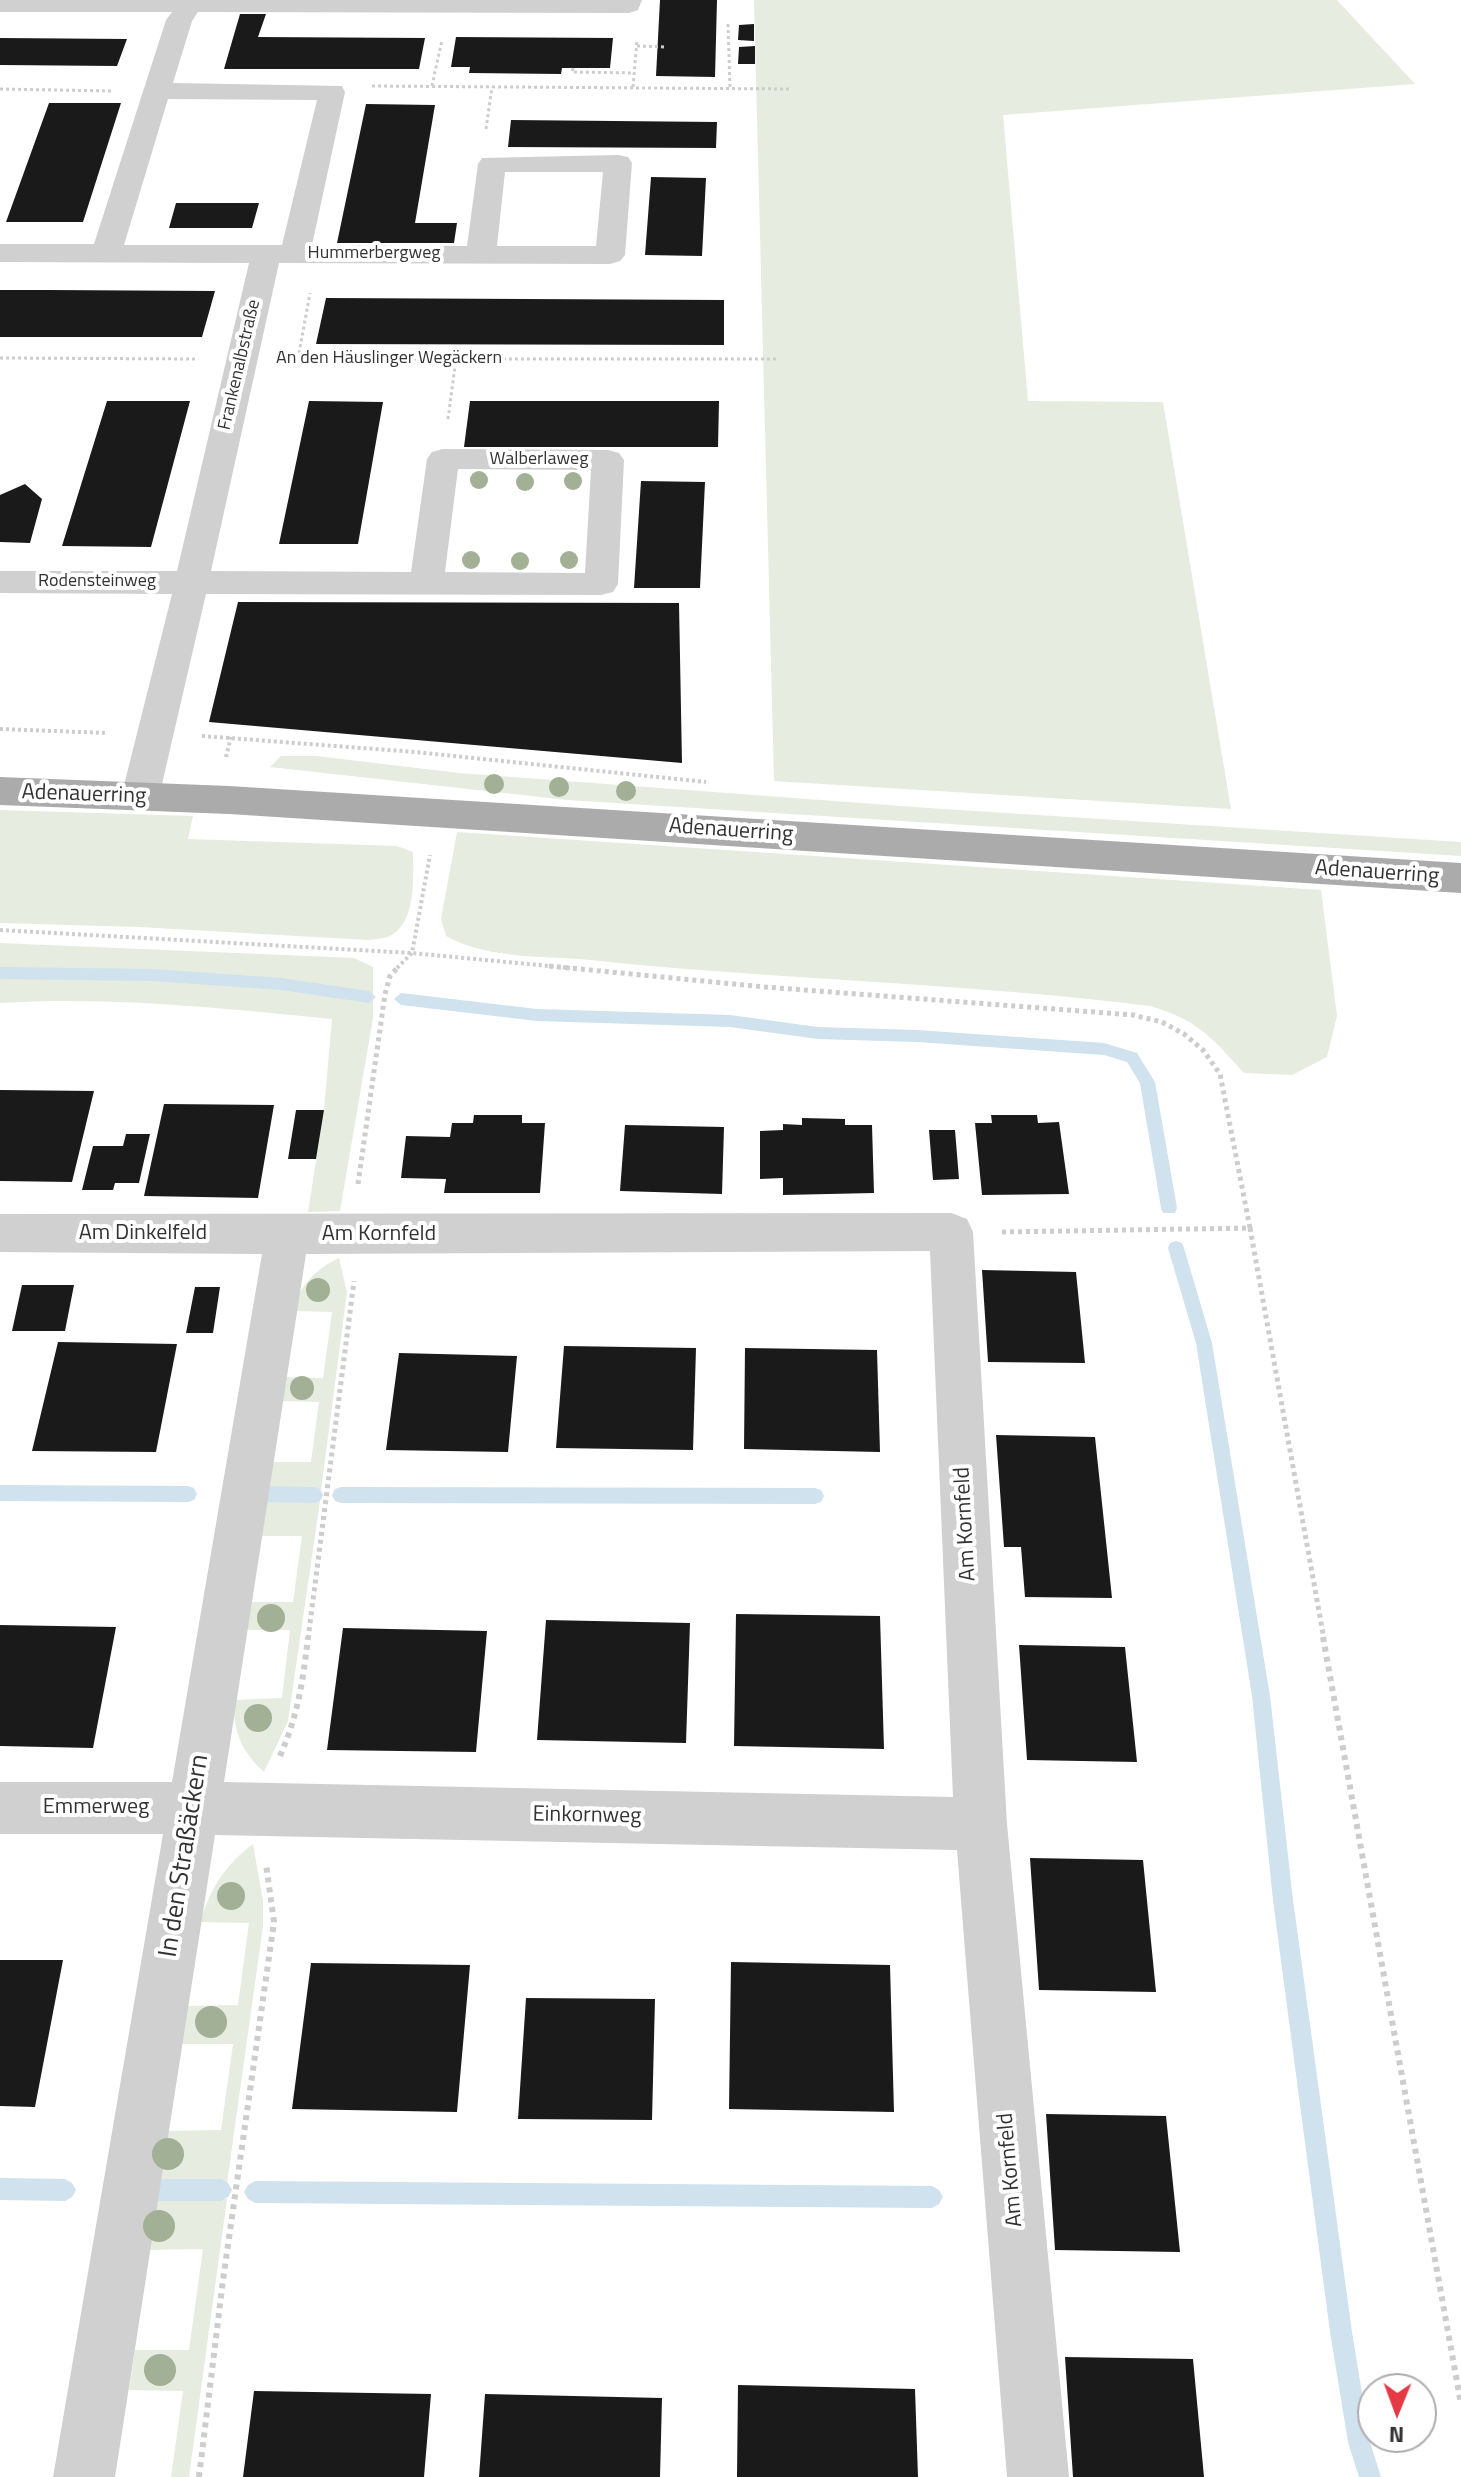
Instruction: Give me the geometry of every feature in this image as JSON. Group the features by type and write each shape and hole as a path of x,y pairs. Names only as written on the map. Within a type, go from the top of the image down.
{"main road":[{"name":"Adenauerring","path":"0,791 216,799 1461,878"}],"street":[{"path":"0,4 629,5 629,0"},
{"path":"106,254 179,20 193,2"},
{"path":"157,91 332,92"},
{"name":"Frankenalbstraße","path":"140,797 193,583 239,359 292,254 332,92"},
{"name":"Hummerbergweg","path":"292,254 481,255 610,255 618,163 492,164 481,255"},
{"path":"0,253 292,254"},
{"path":"426,585 443,459"},
{"name":"Walberlaweg","path":"193,583 601,584 608,460 443,459"},
{"name":"Rodensteinweg","path":"0,582 193,583"},
{"name":"Am Kornfeld","path":"287,1235 951,1232 981,1824 1038,2477"},
{"name":"Am Dinkelfeld","path":"0,1233 287,1235"},
{"name":"In den Straßäckern","path":"84,2477 287,1235"},
{"name":"Emmerweg","path":"0,1808 193,1808"},
{"name":"Einkornweg","path":"193,1808 981,1824"}],"path":[{"path":"728,24 730,88"},
{"path":"633,87 637,39"},
{"path":"432,86 442,40"},
{"path":"637,46 667,47"},
{"path":"573,68 572,72 634,73"},
{"path":"332,92 352,86 789,89"},
{"path":"0,89 157,91"},
{"path":"292,254 298,359"},
{"name":"An den Häuslinger Wegäckern","path":"0,358 778,359"},
{"path":"443,459 456,359"},
{"path":"0,729 231,737 444,755 711,783"},
{"path":"216,799 231,737"},
{"path":"351,1235 385,994 390,976 412,953 430,848"},
{"path":"0,930 412,953 765,987 1133,1015 1160,1020 1188,1034 1209,1056 1220,1074 1461,2404"},
{"path":"951,1232 1250,1228"}],"shaded area":[{"path":"754,0 1337,0 1415,84 1003,115 1028,401 1163,402 1231,809 774,781"},
{"path":"281,756 316,756 459,773 928,808 1461,842 1461,856 567,800 270,767"},
{"path":"0,810 193,816 188,839 397,846 413,852 409,911 397,931 388,937 368,940 139,927 0,923"},
{"path":"457,832 1321,890 1337,1016 1327,1057 1292,1075 1244,1073 1203,1031 1180,1017 1150,1006 1013,992 522,956 482,950 446,936 441,919"},
{"path":"0,943 354,958 373,967 373,1018 340,1211 308,1212 324,1110 332,1019 125,1002 0,1003"},
{"path":"339,1258 347,1292 321,1490 253,1490 268,1462 311,1462 319,1402 278,1401 281,1377 323,1378 332,1312 292,1311 310,1279"},
{"path":"251,1501 320,1501 288,1721 264,1772 240,1740 234,1700 282,1698 290,1630 244,1630 247,1602 293,1602 302,1536 259,1536"},
{"path":"253,1844 263,1901 263,1926 227,2183 149,2185 167,2131 221,2130 233,2044 181,2044 187,2006 238,2005 249,1923 200,1922 220,1878"},
{"path":"144,2199 227,2199 189,2477 171,2477 183,2391 129,2390 135,2350 189,2350 203,2249 150,2250"}],"building":[{"path":"660,0 717,0 715,77 656,76"},
{"path":"240,14 266,14 258,37 425,38 419,69 224,69"},
{"path":"754,24 754,41 738,40 739,25"},
{"path":"456,37 613,38 610,68 562,68 561,74 469,73 470,67 451,67"},
{"path":"0,38 127,39 117,66 0,65"},
{"path":"755,46 755,64 738,64 739,47"},
{"path":"49,103 121,103 83,222 6,222"},
{"path":"366,104 435,105 415,223 457,223 454,243 337,243"},
{"path":"511,120 717,122 716,148 508,147"},
{"path":"651,177 706,178 702,256 645,255"},
{"path":"176,203 259,203 252,228 169,228"},
{"path":"0,290 215,291 202,337 0,337"},
{"path":"326,298 724,300 724,345 316,344"},
{"path":"107,401 190,401 151,547 62,546"},
{"path":"309,401 383,402 358,544 279,544"},
{"path":"470,401 719,401 718,447 464,447"},
{"path":"641,481 705,482 700,588 634,588"},
{"path":"25,484 42,499 30,543 0,542 0,495"},
{"path":"238,602 679,603 682,763 209,722"},
{"path":"0,1090 94,1091 72,1182 0,1181"},
{"path":"164,1104 274,1105 258,1198 144,1196"},
{"path":"296,1110 324,1110 316,1159 288,1159"},
{"path":"474,1115 522,1115 522,1123 545,1123 540,1193 444,1193 446,1179 401,1178 406,1136 450,1137 452,1123 473,1123"},
{"path":"991,1115 1037,1115 1038,1123 1059,1122 1069,1194 982,1195 975,1123 992,1123"},
{"path":"802,1118 845,1119 845,1125 872,1125 874,1193 783,1195 783,1178 760,1179 760,1131 783,1130 783,1124 802,1125"},
{"path":"625,1125 724,1127 722,1194 620,1191"},
{"path":"929,1130 955,1130 959,1179 933,1180"},
{"path":"126,1134 150,1134 139,1183 115,1183 113,1190 82,1190 93,1146 123,1146"},
{"path":"982,1270 1076,1272 1085,1363 988,1362"},
{"path":"22,1285 74,1285 65,1331 12,1331"},
{"path":"195,1287 220,1287 213,1333 186,1333"},
{"path":"58,1342 177,1344 156,1452 32,1451"},
{"path":"564,1346 696,1348 693,1450 556,1448"},
{"path":"745,1348 877,1350 880,1452 744,1449"},
{"path":"399,1353 517,1356 508,1452 386,1450"},
{"path":"996,1435 1095,1437 1112,1598 1025,1597 1021,1547 1004,1547"},
{"path":"736,1614 880,1616 884,1749 734,1746"},
{"path":"546,1620 690,1623 686,1743 537,1740"},
{"path":"0,1625 116,1627 93,1748 0,1746"},
{"path":"343,1628 487,1631 476,1752 327,1750"},
{"path":"1019,1645 1125,1647 1137,1762 1027,1760"},
{"path":"1030,1858 1143,1860 1156,1992 1039,1990"},
{"path":"0,1960 63,1960 35,2107 0,2106"},
{"path":"731,1962 890,1965 894,2112 729,2109"},
{"path":"311,1963 470,1965 457,2112 292,2109"},
{"path":"526,1998 655,1999 652,2120 518,2119"},
{"path":"1046,2114 1166,2116 1180,2252 1055,2250"},
{"path":"1065,2357 1193,2359 1204,2477 1073,2477"},
{"path":"738,2385 915,2389 918,2477 737,2477"},
{"path":"254,2391 431,2394 424,2477 243,2477"},
{"path":"485,2394 662,2398 660,2477 479,2477"}],"waterway":[{"path":"0,973 153,975 281,984 369,997"},
{"path":"401,999 537,1015 730,1021 818,1033 917,1036 1104,1049 1132,1057 1147,1082 1169,1208"},
{"path":"1176,1248 1204,1343 1261,1696 1283,1900 1341,2332 1359,2442 1370,2477"},
{"path":"0,1493 188,1494"},
{"path":"262,1494 314,1495"},
{"path":"341,1495 815,1496"},
{"path":"0,2189 65,2190"},
{"path":"154,2190 221,2190"},
{"path":"255,2192 932,2197"}]}
